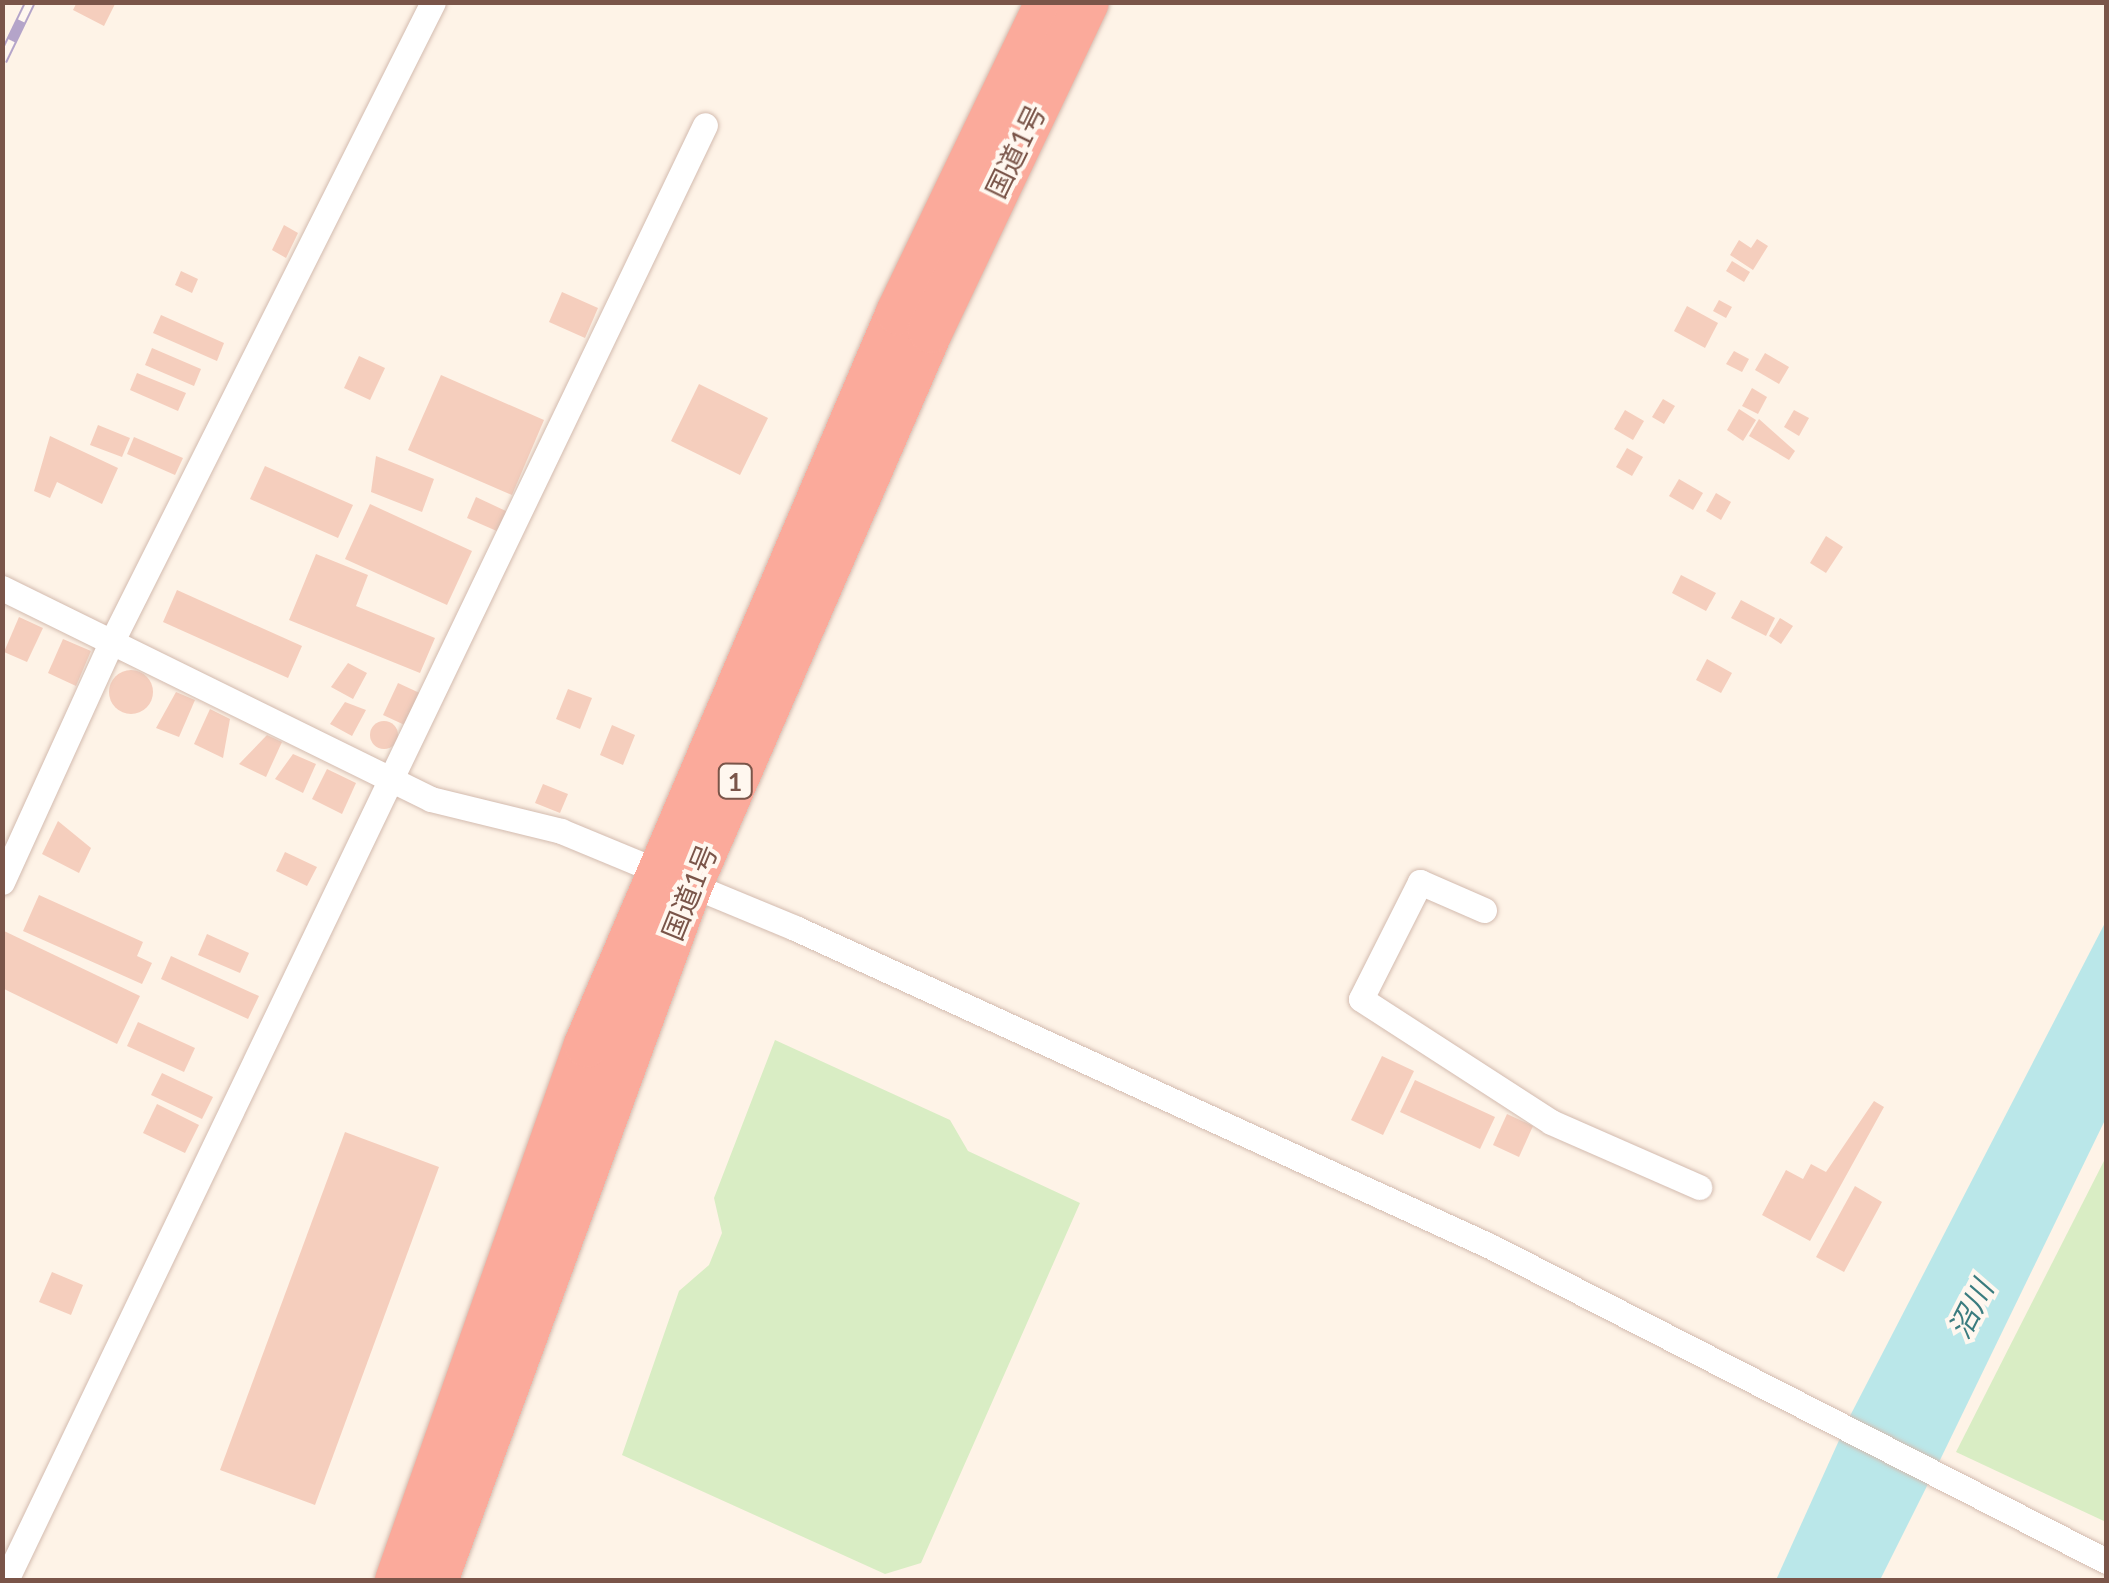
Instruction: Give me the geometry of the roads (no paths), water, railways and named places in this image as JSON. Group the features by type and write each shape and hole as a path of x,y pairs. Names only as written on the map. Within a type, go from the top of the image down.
{"highway":[{"name":"国道1号","path":"435,1580 674,879 898,312 1047,2"},
{"name":"国道1号","path":"398,1580 586,1044 674,879 1086,2"}],"street":[{"path":"2,882 111,643 433,2"},
{"path":"6,1580 395,782 705,125"},
{"path":"2,588 395,782 674,879 1490,1246 2106,1561"},
{"path":"1484,910 1420,882 1360,999 1551,1122 1699,1187"}],"water":[{"name":"沼川","path":"2106,921 2106,1118 1880,1580 1776,1580 1850,1416"}],"railway":[{"path":"2,60 30,2"}]}
